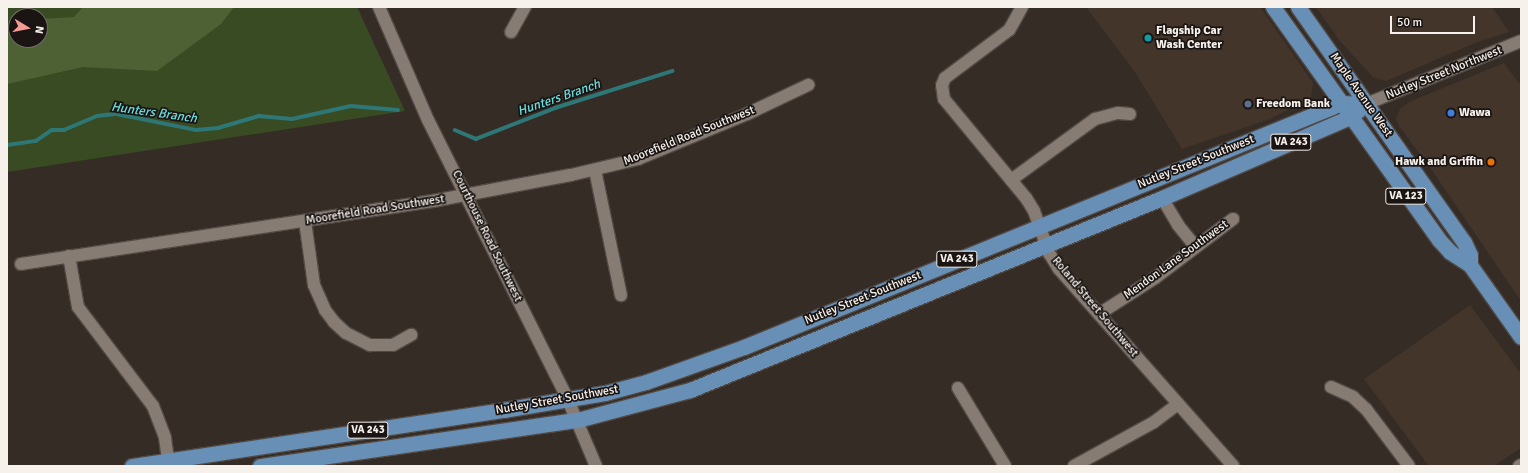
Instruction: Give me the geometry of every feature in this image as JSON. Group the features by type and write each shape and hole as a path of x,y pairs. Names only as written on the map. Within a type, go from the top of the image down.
{"main road":[{"name":"Maple Avenue West","path":"1273,7 1444,247 1470,265 1521,337"},
{"name":"Maple Avenue West","path":"1298,7 1464,242 1470,255 1470,265"},
{"name":"Nutley Street Southwest","path":"132,466 169,463 568,400 646,382 687,369 1341,103 1366,104"},
{"name":"Nutley Street Southwest","path":"260,466 577,420 690,390 1162,198 1350,117 1366,104"}],"street":[{"name":"Courthouse Road Southwest","path":"378,7 422,106 568,400 596,466"},
{"path":"512,32 525,7"},
{"name":"Roland Street Southwest","path":"1022,7 1009,30 945,78 942,85 944,99 1026,198 1039,225 1046,246 1059,269 1233,466"},
{"name":"Nutley Street Northwest","path":"1366,104 1521,41"},
{"name":"Moorefield Road Southwest","path":"21,264 467,196 595,170 638,159 747,114 808,85"},
{"path":"1011,180 1095,119 1118,113 1130,114"},
{"path":"595,170 621,295"},
{"path":"1162,198 1178,225 1196,247"},
{"name":"Mendon Lane Southwest","path":"1099,314 1155,278 1233,220"},
{"path":"305,221 314,285 325,310 334,322 346,333 370,345 393,345 411,335"},
{"path":"69,256 78,307 153,406 165,438 169,463"},
{"path":"958,388 1005,466"},
{"path":"1331,388 1353,397 1366,409 1409,466"},
{"path":"1074,466 1154,422 1178,404"}],"shaded area":[{"path":"1086,7 1260,7 1313,83 1311,98 1270,119 1182,149 1135,72"},
{"path":"1316,7 1492,7 1509,32 1475,43 1386,81 1373,77 1340,41"},
{"path":"1504,63 1521,86 1521,301 1431,169 1399,126 1396,119 1400,109 1409,102"},
{"path":"1470,305 1521,374 1521,448 1494,466 1429,466 1364,379"}],"green space":[{"path":"7,7 357,7 405,111 7,172"},
{"path":"83,7 234,7 221,24 157,71 83,67 7,84 8,32 8,48 48,48 48,19 74,17"}],"waterway":[{"name":"Hunters Branch","path":"455,130 476,139 555,108 672,71"},
{"name":"Hunters Branch","path":"7,145 36,141 52,130 64,130 97,116 117,114 196,130 218,128 259,116 292,119 351,106 398,110"}],"place":[{"name":"Flagship Car Wash Center","path":"1148,38"},
{"name":"Freedom Bank","path":"1248,104"},
{"name":"Wawa","path":"1451,113"},
{"name":"Hawk and Griffin","path":"1491,162"}]}
